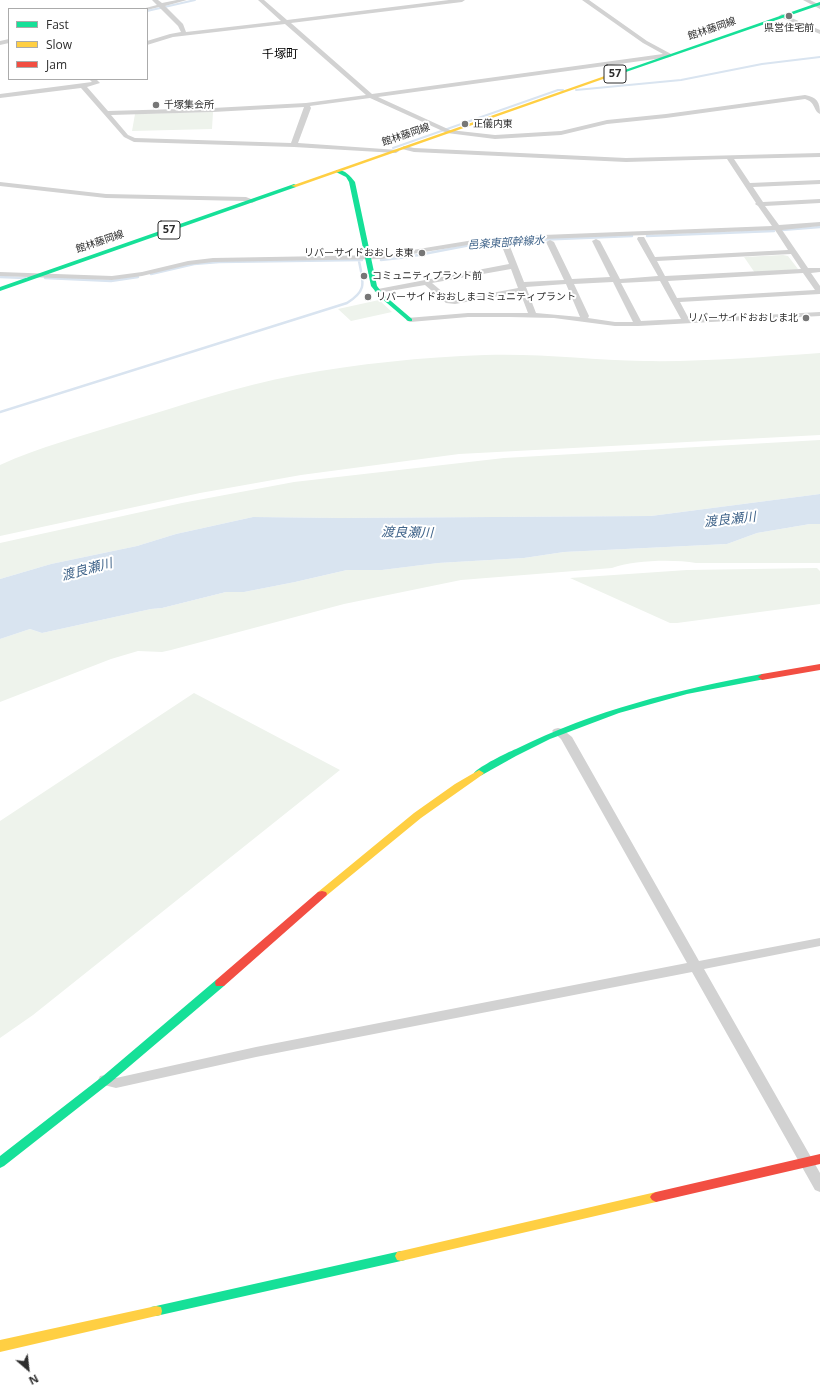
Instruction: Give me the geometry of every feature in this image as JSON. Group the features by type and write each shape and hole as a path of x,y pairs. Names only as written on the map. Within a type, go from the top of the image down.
{"street":[{"path":"154,0 181,25 184,34"},
{"path":"148,8 184,0"},
{"path":"261,0 371,96 449,132 495,138 561,133 606,122 666,116 808,97 819,105 820,112"},
{"path":"148,43 172,35 462,0"},
{"path":"585,0 645,42 670,55"},
{"path":"806,0 818,5"},
{"name":"館林藤岡線","path":"0,289 782,16 818,5"},
{"path":"782,16 820,32"},
{"path":"108,113 213,110 306,105 670,55"},
{"path":"1,95 83,86 97,83 93,80"},
{"path":"83,86 108,113 126,136 134,140 400,149 626,160 820,155"},
{"path":"294,145 308,108 306,105"},
{"path":"729,157 759,204 820,292"},
{"path":"338,171 348,176 352,182 372,281 378,291 410,320 482,315 533,315 583,319 615,324 638,324 820,314"},
{"path":"747,185 820,182"},
{"path":"0,184 106,196 246,199 252,201"},
{"path":"759,204 820,201"},
{"path":"0,274 112,278 142,274 188,263 213,260 398,262 505,244 641,239 777,230 820,224"},
{"path":"367,261 492,239 820,230"},
{"path":"641,239 687,322"},
{"path":"596,241 638,324"},
{"path":"550,242 584,316 583,319"},
{"path":"505,244 533,315"},
{"path":"652,259 792,252"},
{"path":"378,291 513,266"},
{"path":"426,282 449,301 455,302 522,287 569,282 663,279 820,270"},
{"path":"675,300 820,292"},
{"path":"0,1163 105,1080 404,826 495,763 558,731 612,710 666,694 719,683 820,667"},
{"path":"558,731 566,737 820,1186"},
{"path":"105,1080 116,1082 263,1050 820,942"},
{"path":"0,1346 320,1275 820,1159"}],"shaded area":[{"path":"213,112 212,129 132,131 135,114"},
{"path":"788,256 798,269 755,273 744,257"},
{"path":"379,300 392,312 351,321 338,309"},
{"path":"820,353 820,435 459,454 301,475 200,493 0,536 0,465 45,447 76,437 209,397 297,375 367,364 461,356 525,355 624,360 688,361"},
{"path":"820,440 820,494 651,516 340,518 253,517 176,534 137,546 51,564 0,579 0,543 182,503 294,482 504,458"},
{"path":"810,524 820,524 820,563 696,563 654,561 631,563 612,568 461,580 344,604 162,652 138,651 111,659 0,702 0,639 30,629 42,633 151,609 162,608 226,592 244,592 347,570 382,570 438,563 524,558 564,552 727,544 757,533"},
{"path":"817,568 820,571 820,604 677,623 670,623 570,578 687,570"},
{"path":"194,693 340,770 33,1015 0,1038 0,821"}],"water":[{"name":"渡良瀬川","path":"820,494 820,524 810,524 757,533 727,544 564,552 524,558 438,563 382,570 347,570 244,592 226,592 162,608 151,609 42,633 30,629 0,639 0,579 51,564 137,546 176,534 253,517 340,518 651,516"}],"waterway":[{"path":"148,11 195,0"},
{"path":"576,90 681,80 762,64 820,57"},
{"path":"393,148 558,90 563,90"},
{"name":"邑楽東部幹線水","path":"782,230 820,227"},
{"name":"邑楽東部幹線水","path":"647,236 774,231"},
{"name":"邑楽東部幹線水","path":"381,260 408,257 486,242 632,236"},
{"name":"邑楽東部幹線水","path":"151,274 194,264 219,262 362,260"},
{"path":"0,412 347,303 361,290 362,280 359,261"},
{"name":"邑楽東部幹線水","path":"0,277 25,278"},
{"name":"邑楽東部幹線水","path":"45,278 111,281 138,277"}],"traffic: fast":[{"path":"621,72 820,3"},
{"path":"338,171 348,176 352,182 374,286 382,296 410,320"},
{"path":"0,289 294,186"},
{"path":"479,773 546,737 616,711 687,691 762,677"},
{"path":"0,1163 107,1079 220,983"},
{"path":"156,1311 401,1256"}],"traffic: slow":[{"path":"294,186 621,72"},
{"path":"322,894 418,815 458,786 479,773"},
{"path":"401,1256 656,1197"},
{"path":"0,1346 156,1311"}],"traffic: jam":[{"path":"762,677 820,667"},
{"path":"220,983 322,894"},
{"path":"656,1197 820,1159"}],"place":[{"name":"県営住宅前","path":"789,16"},
{"name":"千塚集会所","path":"156,105"},
{"name":"正儀内東","path":"465,124"},
{"name":"リバーサイドおおしま東","path":"422,253"},
{"name":"コミュニティプラント前","path":"364,276"},
{"name":"リバーサイドおおしまコミュニティプラント","path":"368,297"},
{"name":"リバーサイドおおしま北","path":"806,318"}],"district":[{"name":"千塚町","path":"280,55"}]}
